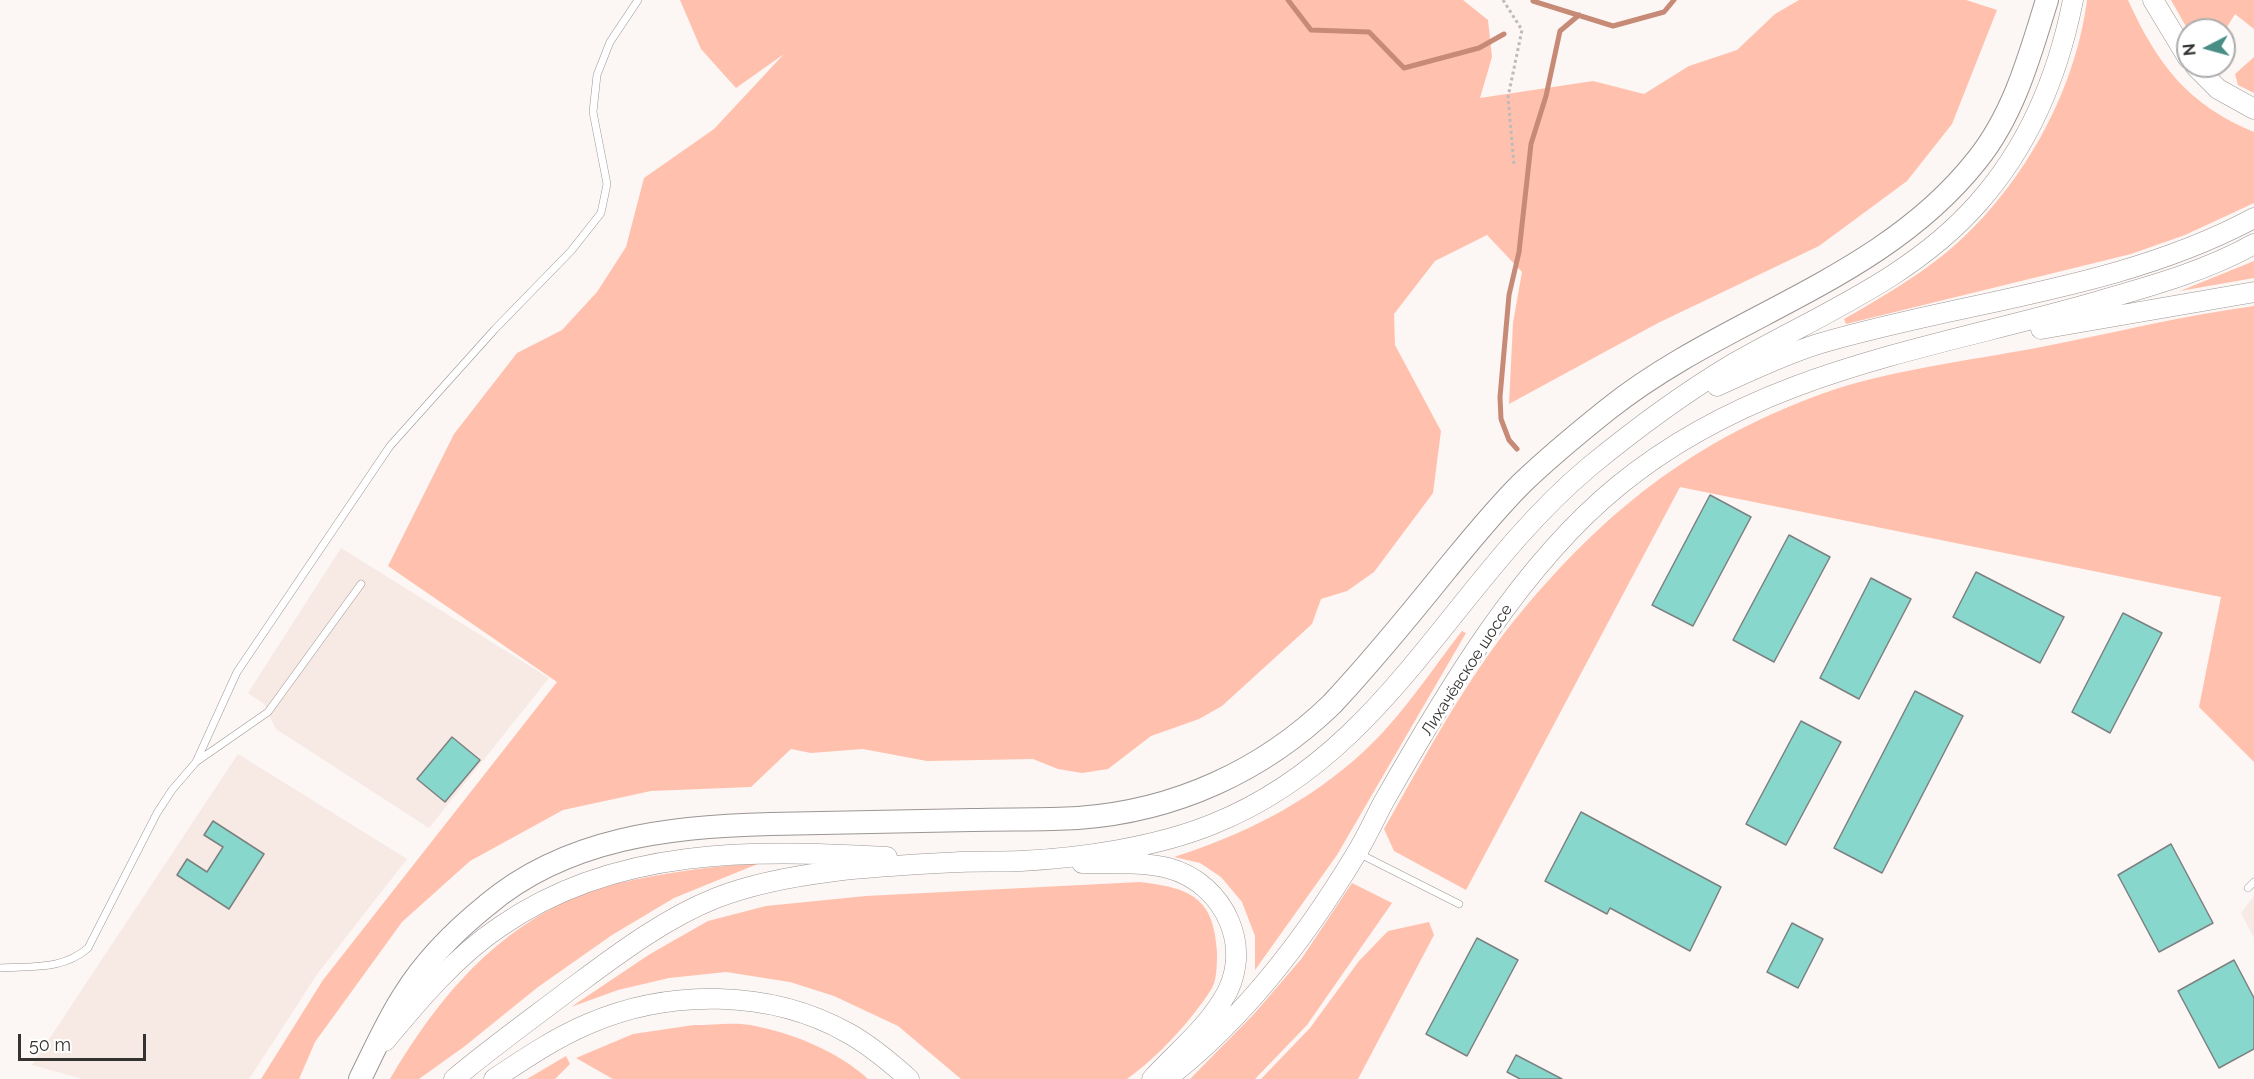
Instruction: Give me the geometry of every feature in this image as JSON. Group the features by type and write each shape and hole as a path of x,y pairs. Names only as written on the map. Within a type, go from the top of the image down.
{"highway":[{"path":"364,1070 404,995 426,965 458,931 489,903 530,876 587,850 630,837 709,826 1043,820 1115,813 1157,806 1198,793 1238,774 1274,752 1308,728 1332,704 1491,517 1520,485 1566,443 1610,407 1655,377 1848,270 1894,241 1930,211 1978,160 2002,120 2022,77 2047,0"}],"main road":[{"path":"1025,861 1119,849 1210,826 1274,794 1309,771 1378,707 1505,551 1544,508 1598,460 1684,394 1729,366 1856,298 1909,264 1941,239 1977,205 2007,167 2046,96 2066,35 2073,0"},
{"path":"2153,0 2176,38"},
{"path":"2207,78 2218,89 2254,109"},
{"path":"1649,422 1690,398 1816,345 2118,271 2194,247 2254,218"},
{"path":"1964,339 2154,286 2201,269 2254,244"},
{"path":"1964,339 2080,324 2254,292"},
{"name":"Лихачёвское шоссе","path":"1166,1079 1201,1049 1280,964 1319,912 1358,852 1453,686 1491,628 1542,564 1615,489 1656,456 1755,401 1826,374 1880,357 1964,339"},
{"path":"364,1070 435,982 500,926 535,905 603,875 675,859 758,853 1167,868 1199,881 1217,897 1228,915 1235,937 1236,956 1233,976 1223,1000 1152,1079"},
{"path":"454,1079 592,974 677,918 715,899 786,880 851,871 962,862"},
{"path":"494,1079 549,1044 588,1024 617,1013 650,1004 685,999 722,999 761,1003 820,1020 866,1044 909,1079"}],"lane":[{"path":"0,968 53,965 75,959 88,948 157,813 196,762 237,672 390,447 495,329 571,251 601,213 607,184 593,112 597,75 610,42 638,0"},
{"path":"196,762 268,712 361,584"},
{"path":"1358,852 1459,904"},
{"path":"2248,888 2254,882"}],"path":[{"path":"1503,0 1522,30 1508,97 1514,165"}],"shaded area":[{"path":"680,0 1463,0 1488,20 1492,57 1480,98 1593,81 1644,94 1689,66 1737,50 1775,14 1799,0 1966,0 1997,10 1952,124 1907,181 1819,246 1658,323 1509,404 1513,323 1522,272 1487,235 1435,261 1394,314 1395,345 1441,431 1433,493 1374,572 1347,591 1321,599 1312,624 1222,706 1199,719 1151,736 1108,769 1082,773 1058,769 1033,759 927,761 863,749 811,753 791,749 751,787 651,791 563,810 470,861 402,922 315,1042 299,1079 261,1079 323,980 557,682 388,566 454,434 517,353 562,330 597,292 626,247 644,178 714,129 784,54 736,88 701,49"},
{"path":"2087,0 2128,0 2151,44 2177,80 2211,109 2254,132 2254,203 2185,235 2131,254 1846,324 1844,319 1935,262 1973,228 1998,200 2040,138 2057,105 2081,35"},
{"path":"2171,0 2254,0 2254,29 2235,14 2233,18 2181,18"},
{"path":"2254,57 2254,93 2238,85 2236,73"},
{"path":"2254,261 2254,278 2180,291"},
{"path":"2254,306 2254,762 2199,707 2221,597 1680,487 1466,890 1394,851 1384,829 1457,703 1506,631 1576,551 1613,516 1693,456 1737,431 1785,408 1859,382"},
{"path":"341,548 549,678 429,828 276,729 264,704 248,693"},
{"path":"1462,631 1466,633 1337,855 1255,970 1255,936 1242,902 1221,877 1200,863 1174,857 1225,839 1273,816 1319,788 1340,772 1389,726"},
{"path":"238,754 407,859 318,973 249,1079 83,1079 32,1065"},
{"path":"760,863 674,898 612,935 538,987 465,1046 419,1079 390,1079 430,1018 452,990 476,964 531,921 563,903 607,885 681,871"},
{"path":"1140,882 1158,884 1186,892 1205,907 1215,933 1217,966 1214,985 1195,1012 1162,1049 1127,1079 961,1079 898,1026 834,996 790,982 726,972 669,978 618,990 571,1007 650,954 708,921 766,906 866,896"},
{"path":"1352,883 1392,903 1307,1025 1255,1079 1190,1079 1254,1014 1302,958"},
{"path":"2254,896 2254,938 2241,913"},
{"path":"1429,922 1434,935 1358,1079 1261,1079 1310,1028 1359,961 1388,931"},
{"path":"743,1024 781,1032 828,1051 868,1079 613,1079 576,1058 633,1034 694,1025"},
{"path":"566,1056 570,1064 555,1079 527,1079"}],"building":[{"path":"1710,495 1751,517 1693,626 1652,605"},
{"path":"1789,535 1830,557 1774,662 1733,640"},
{"path":"1976,572 2064,617 2040,663 1953,617"},
{"path":"1871,578 1911,599 1859,699 1820,678"},
{"path":"2123,613 2162,633 2110,733 2072,712"},
{"path":"1915,691 1963,716 1882,873 1834,848"},
{"path":"1801,721 1841,742 1786,845 1746,824"},
{"path":"452,737 480,760 445,802 417,779"},
{"path":"1581,812 1721,887 1690,951 1610,908 1607,914 1545,881"},
{"path":"213,821 264,854 229,909 177,875 187,859 207,872 223,847 204,835"},
{"path":"2171,844 2213,923 2159,952 2118,875"},
{"path":"1792,923 1823,939 1798,988 1767,972"},
{"path":"1477,938 1518,960 1467,1056 1426,1034"},
{"path":"2234,960 2254,998 2254,1049 2219,1068 2178,991"},
{"path":"1516,1055 1562,1079 1520,1079 1507,1072"}],"waterway":[{"path":"1288,0 1311,30 1369,32 1404,68 1479,48 1504,34"},
{"path":"1533,1 1613,26 1664,12 1674,0"},
{"path":"1517,449 1509,440 1501,419 1500,397 1509,295 1519,252 1531,144 1546,96 1560,31 1579,15"}]}
